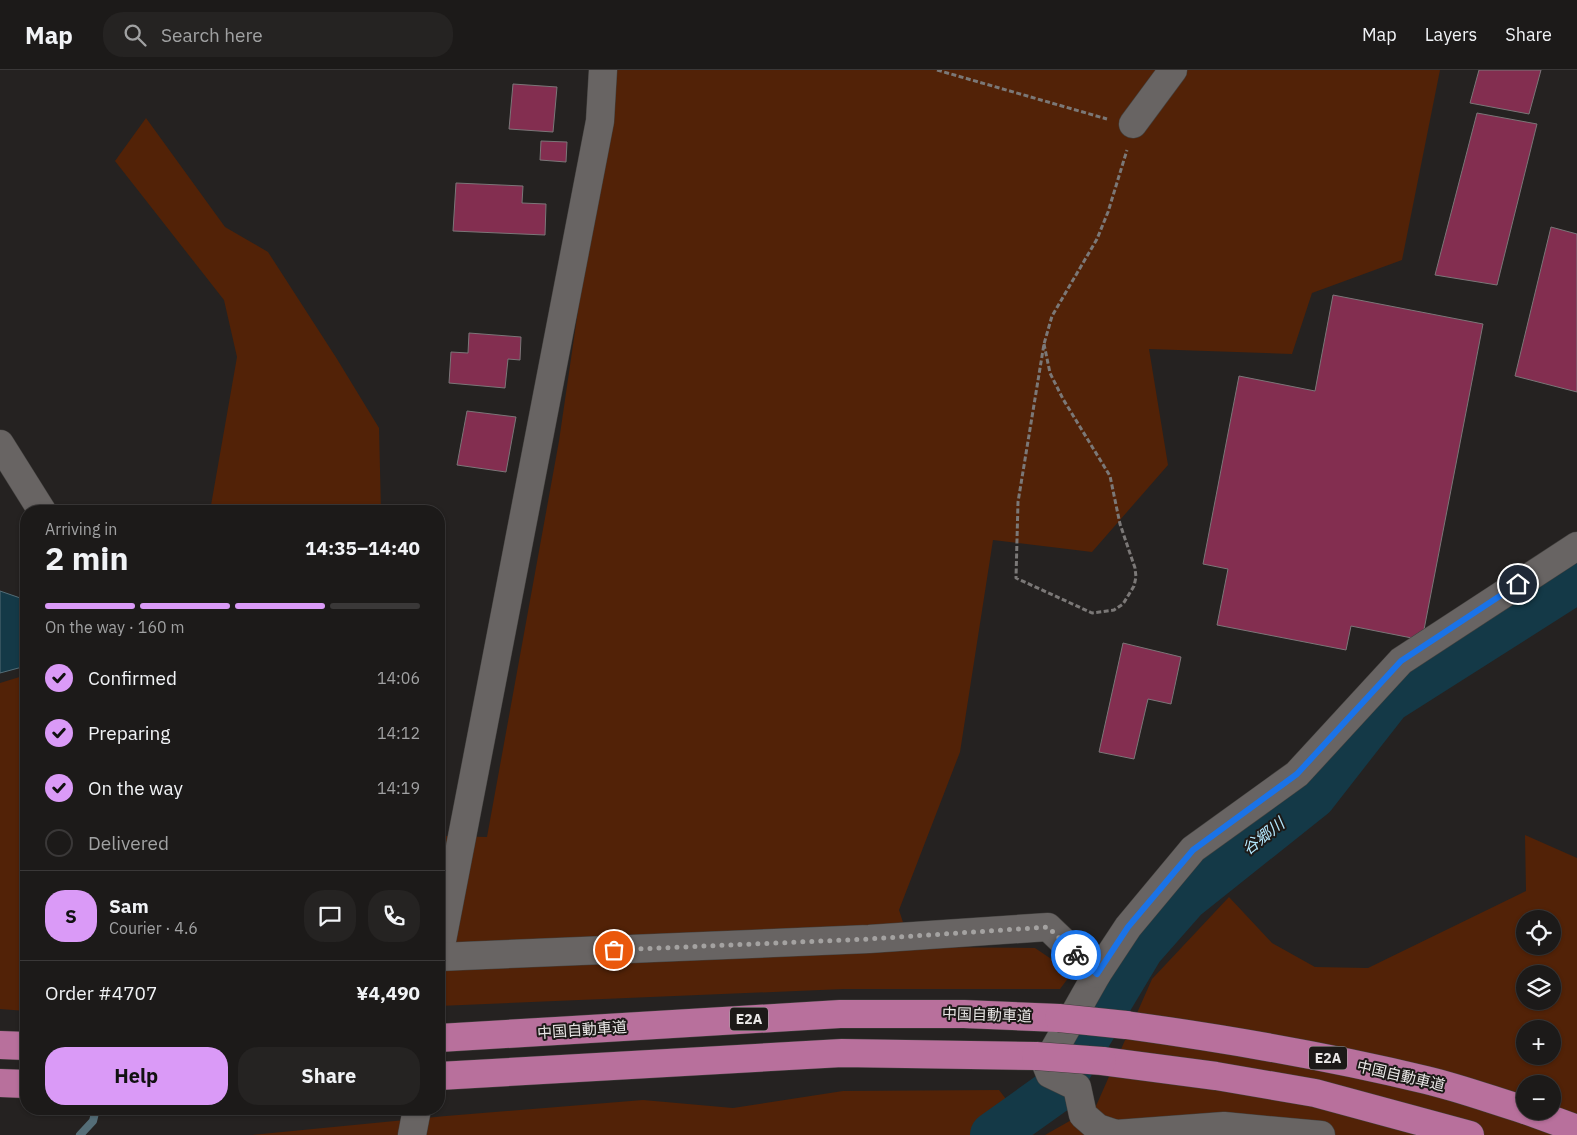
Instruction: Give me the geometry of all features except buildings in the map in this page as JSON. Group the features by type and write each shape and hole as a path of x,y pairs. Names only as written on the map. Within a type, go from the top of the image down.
{"highway":[{"name":"中国自動車道","path":"445,1038 840,1014 964,1014 1059,1018 1223,1038 1428,1080 1516,1108"},
{"path":"0,1045 20,1046"},
{"name":"E2A","path":"445,1076 842,1053 1043,1065 1102,1061 1216,1076 1315,1093 1470,1135"},
{"path":"0,1083 20,1084"},
{"name":"中国自動車道","path":"1552,1120 1577,1129"}],"street":[{"path":"445,926 600,121 603,70"},
{"path":"1133,124 1173,70"},
{"path":"0,444 38,505"},
{"path":"1321,1135 1224,1126 1116,1134 1098,1128 1083,1115 1078,1087 1043,1065 1046,1064 1097,974 1128,927 1193,850 1297,774 1401,661 1577,546"},
{"path":"445,957 859,940 1048,927 1097,974"},
{"path":"412,1135 416,1115"}],"path":[{"path":"937,70 1036,96 1110,120 1133,124 1108,212 1097,239 1052,316 1044,344 1018,502 1016,578 1092,613 1114,610 1124,604 1134,586 1136,568 1120,524 1110,476 1063,399 1050,373 1044,344"}],"shaded area":[{"path":"613,70 1440,70 1402,260 1312,293 1292,354 1149,349 1168,465 1092,552 993,540 960,752 899,910 911,947 1035,948 1072,973 1060,989 844,989 445,1006 445,836 487,837 559,441"},
{"path":"146,118 225,227 268,252 379,428 381,505 211,505 237,357 224,300 115,161"},
{"path":"20,677 20,1011 0,1009 0,683"},
{"path":"1525,835 1577,858 1577,1135 1045,1135 1096,1106 1152,979 1229,897 1272,943 1315,967 1368,968 1526,891"},
{"path":"999,1090 1034,1135 252,1135 446,1116 643,1100 733,1108 843,1091"}],"water":[{"path":"0,591 20,598 20,668 0,673"}],"waterway":[{"name":"谷郷川","path":"993,1135 1056,1090 1141,948 1185,898 1313,796 1388,700 1577,580"},
{"path":"80,1135 93,1121 94,1115"}],"way so far":[{"path":"614,950 869,939 1048,927 1076,955"}],"route":[{"path":"1076,955 1097,974 1128,927 1193,850 1297,774 1401,661 1518,584"}]}
